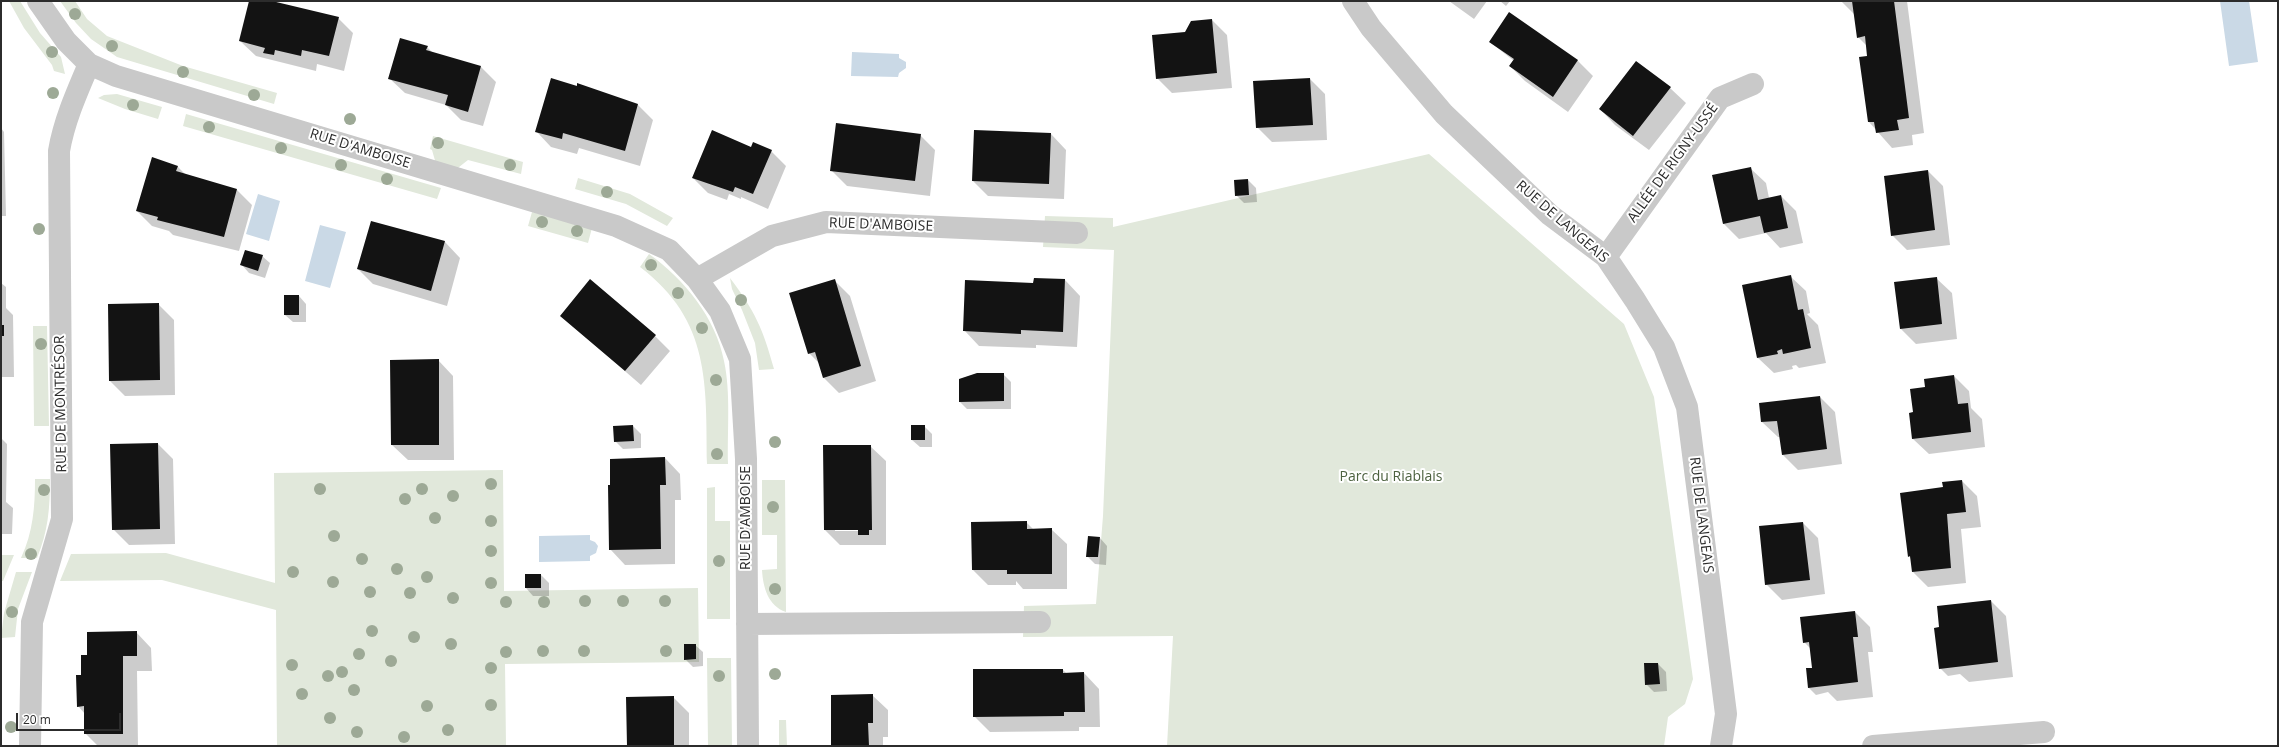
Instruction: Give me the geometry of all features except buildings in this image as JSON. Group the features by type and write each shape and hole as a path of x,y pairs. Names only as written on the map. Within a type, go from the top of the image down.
{"street":[{"name":"RUE D'AMBOISE","path":"38,1 66,41 89,64 116,76 616,226 668,250 697,279 720,312 740,359 746,459 748,746"},
{"name":"RUE DE LANGEAIS","path":"1354,1 1371,28 1444,114 1550,215 1606,257 1664,347 1687,407 1726,714 1721,746"},
{"name":"RUE DE MONTRÉSOR","path":"30,746 32,622 62,519 59,152 62,134 89,64"},
{"name":"ALLÉE DE RIGNY-USSÉ","path":"1606,257 1720,98 1753,84"},
{"name":"RUE D'AMBOISE","path":"697,279 772,236 826,222 1077,233"},
{"path":"747,624 1040,622"},
{"path":"1873,746 2044,732"}],"green space":[{"path":"9,1 20,1 40,33 61,57 65,74 54,71 52,65 24,28"},
{"path":"60,1 75,1 87,19 107,36 183,66 277,93 274,104 117,57 91,39 76,23"},
{"path":"117,94 162,107 158,119 125,109 98,98 104,95"},
{"path":"186,114 441,188 437,199 183,126"},
{"path":"433,136 523,162 521,174 468,160 454,171 436,164 432,150 430,149"},
{"name":"Parc du Riablais","path":"1429,154 1624,324 1654,397 1693,679 1685,704 1668,717 1664,746 1167,746 1173,636 1023,637 1024,606 1096,604 1103,516 1114,250 1043,247 1045,216 1113,218 1113,227"},
{"path":"578,178 630,194 673,218 667,226 626,204 575,189"},
{"path":"532,212 592,228 588,243 528,226"},
{"path":"649,254 674,275 697,301 714,330 720,345 724,361 727,386 728,464 707,464 706,407 700,356 692,332 680,309 663,288 640,267"},
{"path":"730,278 746,301 762,331 774,369 759,370 755,343 732,289"},
{"path":"33,326 47,326 49,426 34,426"},
{"path":"503,470 504,591 698,588 699,662 505,664 506,746 277,746 276,610 162,580 60,581 71,554 166,553 275,583 274,473"},
{"path":"35,479 50,479 50,500 46,529 37,558 21,558 31,529"},
{"path":"762,480 785,480 786,612 771,601 765,589 762,570 777,569 777,535 762,535"},
{"path":"715,487 715,521 730,521 730,619 707,619 707,488"},
{"path":"1,555 14,555 3,581 1,581"},
{"path":"16,572 32,572 18,609 15,637 1,638 4,613"},
{"path":"707,658 731,658 732,746 708,746"},
{"path":"779,720 786,720 787,746 779,746"}],"water":[{"path":"2220,1 2249,1 2258,62 2229,66"},
{"path":"852,52 899,54 899,58 906,62 906,68 899,73 898,77 851,76"},
{"path":"258,194 280,201 269,241 246,234"},
{"path":"320,225 346,232 330,288 305,281"},
{"path":"590,535 590,540 595,542 598,546 596,553 590,556 590,561 539,562 539,536"}]}
